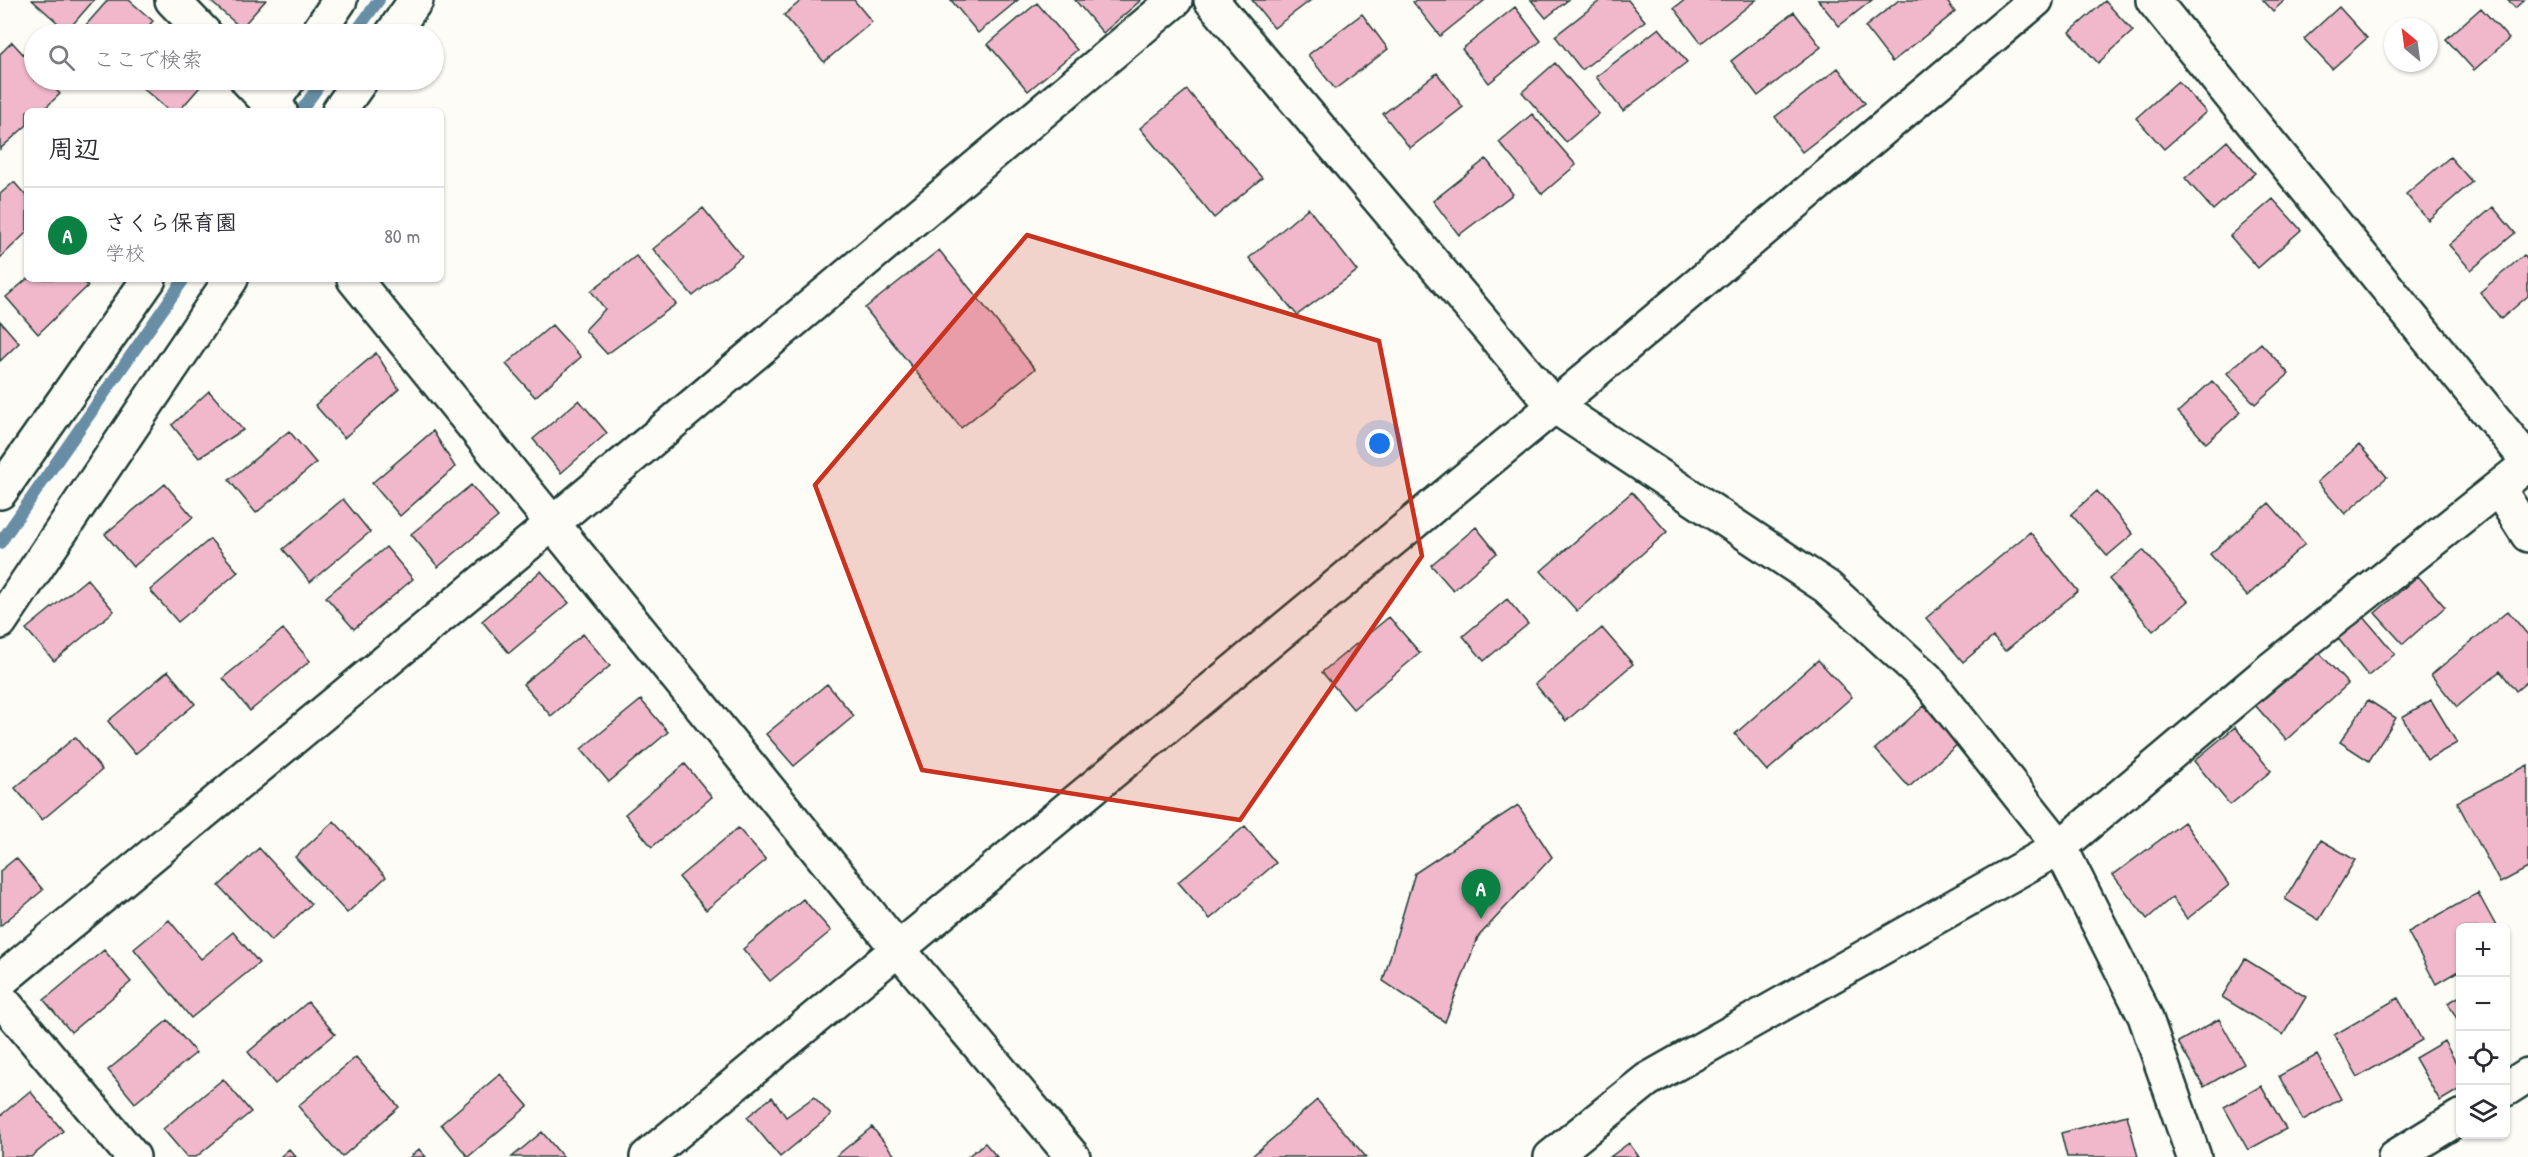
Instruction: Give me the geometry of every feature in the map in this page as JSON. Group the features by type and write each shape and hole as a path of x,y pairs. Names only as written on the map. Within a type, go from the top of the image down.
{"street":[{"path":"172,0 195,24"},
{"path":"324,24 340,0"},
{"path":"399,24 416,0"},
{"path":"0,981 553,523 1174,0"},
{"path":"1211,0 1554,406 1827,587 1927,679 2060,847 2145,1016 2194,1157"},
{"path":"647,1157 1554,406 2036,0"},
{"path":"1551,1157 1647,1080 2060,847 2270,670 2528,462 2153,0"},
{"path":"261,90 277,102"},
{"path":"341,108 354,90"},
{"path":"0,492 147,282"},
{"path":"0,622 229,282"},
{"path":"356,282 898,949 1073,1157"},
{"path":"2498,488 2528,535"},
{"path":"0,998 133,1157"},
{"path":"2510,1086 2528,1075"},
{"path":"2395,1157 2456,1119"}],"highlighted area":[{"path":"1027,235 1379,341 1422,556 1240,820 922,770 815,485"}],"building":[{"path":"32,0 94,0 73,24 59,24"},
{"path":"108,0 129,0 153,21 150,24 87,24"},
{"path":"209,0 266,0 245,24 236,24"},
{"path":"802,0 854,0 872,22 824,62 784,15"},
{"path":"951,0 1018,0 978,33"},
{"path":"1075,0 1141,0 1103,33"},
{"path":"1252,0 1311,0 1274,28"},
{"path":"1416,0 1485,0 1440,36 1413,2"},
{"path":"1531,0 1568,0 1546,18"},
{"path":"1601,0 1628,0 1645,21 1582,70 1555,36"},
{"path":"1685,0 1756,0 1701,43 1674,8"},
{"path":"1818,0 1872,0 1839,26"},
{"path":"1899,0 1946,0 1955,12 1892,62 1865,27"},
{"path":"2263,0 2285,0 2273,11"},
{"path":"2508,0 2524,0 2515,8"},
{"path":"2105,1 2133,31 2098,63 2070,32"},
{"path":"1037,3 1077,50 1028,91 988,44"},
{"path":"1515,7 1541,41 1489,83 1462,49"},
{"path":"2339,7 2367,38 2332,69 2304,39"},
{"path":"2481,8 2509,39 2474,70 2446,39"},
{"path":"1794,12 1821,47 1758,96 1731,61"},
{"path":"1362,14 1388,49 1335,89 1308,55"},
{"path":"1659,28 1687,62 1623,111 1596,77"},
{"path":"12,42 24,55 24,90 56,90 60,94 45,108 24,108 24,128 0,149 0,54"},
{"path":"1555,63 1599,114 1566,142 1522,92"},
{"path":"1838,68 1865,103 1802,152 1775,117"},
{"path":"1437,73 1463,107 1410,148 1383,114"},
{"path":"2178,81 2206,112 2164,149 2136,118"},
{"path":"145,90 197,90 182,108 166,108"},
{"path":"1187,90 1262,178 1214,218 1140,128"},
{"path":"1532,114 1576,165 1542,194 1499,142"},
{"path":"2227,141 2255,173 2213,210 2185,178"},
{"path":"2450,157 2472,182 2428,220 2406,194"},
{"path":"1486,159 1513,194 1459,235 1433,201"},
{"path":"14,182 24,194 24,235 0,258 0,194"},
{"path":"2273,199 2301,230 2258,268 2230,236"},
{"path":"2493,207 2515,233 2471,270 2449,245"},
{"path":"703,208 742,256 693,296 653,249"},
{"path":"1308,208 1357,271 1297,315 1249,258"},
{"path":"939,250 1035,369 961,428 865,308"},
{"path":"2524,255 2528,261 2528,296 2501,319 2480,292"},
{"path":"636,256 676,304 607,354 585,330 605,309 591,291"},
{"path":"24,282 85,282 88,286 38,334 6,297"},
{"path":"0,321 19,343 0,361"},
{"path":"552,325 581,357 535,397 506,364"},
{"path":"2261,343 2289,374 2255,404 2227,373"},
{"path":"376,353 399,389 344,438 315,405"},
{"path":"2212,381 2241,412 2206,443 2178,412"},
{"path":"209,391 243,430 199,458 172,425"},
{"path":"579,400 607,433 561,473 533,439"},
{"path":"289,431 316,463 256,513 229,480"},
{"path":"433,431 455,467 400,516 372,483"},
{"path":"2359,445 2387,477 2345,514 2317,482"},
{"path":"165,484 193,517 133,567 105,534"},
{"path":"471,485 498,517 438,567 411,534"},
{"path":"2097,491 2133,534 2107,556 2071,514"},
{"path":"1632,492 1667,532 1577,611 1541,571"},
{"path":"343,499 370,532 310,582 283,549"},
{"path":"2269,503 2305,544 2247,596 2210,554"},
{"path":"1476,527 1497,553 1453,590 1431,565"},
{"path":"2030,532 2078,591 2005,651 1993,637 1963,662 1926,618"},
{"path":"210,539 238,572 178,622 150,590"},
{"path":"386,547 413,579 354,629 326,597"},
{"path":"2143,550 2188,601 2153,631 2109,579"},
{"path":"541,571 569,603 509,653 482,621"},
{"path":"2418,576 2445,607 2403,644 2375,613"},
{"path":"87,579 114,611 54,661 26,629"},
{"path":"1507,599 1528,624 1484,661 1463,636"},
{"path":"2508,611 2528,635 2528,681 2516,691 2500,671 2457,707 2431,675"},
{"path":"2363,616 2395,654 2368,676 2337,637"},
{"path":"1389,617 1420,653 1353,709 1322,672"},
{"path":"1602,628 1633,664 1566,721 1535,684"},
{"path":"283,629 310,661 250,711 223,678"},
{"path":"583,634 610,666 551,716 523,684"},
{"path":"2316,649 2348,684 2286,740 2254,704"},
{"path":"1818,660 1852,697 1767,771 1735,734"},
{"path":"168,671 195,704 135,754 108,721"},
{"path":"827,684 854,716 794,766 766,734"},
{"path":"641,700 668,732 609,782 581,749"},
{"path":"2368,700 2396,718 2369,761 2340,742"},
{"path":"2431,700 2457,743 2427,760 2402,717"},
{"path":"1924,706 1958,744 1909,787 1875,749"},
{"path":"2235,727 2271,771 2230,805 2194,761"},
{"path":"75,737 102,770 42,820 15,788"},
{"path":"685,764 712,797 652,847 625,814"},
{"path":"2528,765 2528,868 2500,883 2457,802"},
{"path":"1518,805 1552,857 1478,937 1445,1022 1383,981 1415,873"},
{"path":"334,821 386,877 347,913 295,857"},
{"path":"2184,822 2229,885 2187,919 2172,897 2147,919 2113,875"},
{"path":"1245,826 1276,863 1210,919 1178,882"},
{"path":"738,828 766,860 706,910 679,877"},
{"path":"2321,840 2355,860 2319,920 2285,899"},
{"path":"259,848 311,904 271,941 219,886"},
{"path":"16,858 43,890 0,926 0,871"},
{"path":"2478,893 2494,923 2456,923 2456,972 2436,984 2408,932"},
{"path":"803,899 831,931 770,981 743,949"},
{"path":"169,920 201,959 233,932 259,963 191,1018 134,949"},
{"path":"104,950 131,982 71,1032 44,1000"},
{"path":"2245,959 2306,997 2283,1035 2222,997"},
{"path":"2398,998 2422,1040 2358,1077 2334,1035"},
{"path":"2456,998 2456,1017 2448,1003"},
{"path":"308,1002 335,1034 275,1084 248,1052"},
{"path":"2219,1019 2244,1064 2204,1087 2178,1042"},
{"path":"168,1020 196,1053 135,1103 108,1070"},
{"path":"2444,1041 2456,1063 2456,1091 2440,1101 2415,1058"},
{"path":"2317,1055 2341,1099 2303,1120 2279,1076"},
{"path":"356,1057 399,1107 342,1157 298,1106"},
{"path":"500,1074 528,1106 468,1157 441,1124"},
{"path":"223,1079 251,1112 196,1157 187,1157 163,1129"},
{"path":"2261,1086 2286,1129 2248,1150 2224,1107"},
{"path":"30,1091 63,1131 31,1157 0,1157 0,1116"},
{"path":"772,1097 786,1117 814,1097 831,1115 780,1157 747,1117"},
{"path":"1317,1100 1366,1157 1251,1157"},
{"path":"2127,1115 2138,1157 2067,1157 2061,1133"},
{"path":"872,1127 896,1157 835,1157"},
{"path":"542,1132 563,1157 512,1157"},
{"path":"985,1143 997,1157 967,1157"},
{"path":"1629,1143 1639,1157 1610,1157"},
{"path":"289,1149 296,1157 280,1157"},
{"path":"419,1149 426,1157 410,1157"}],"waterway":[{"path":"361,24 379,0"},
{"path":"303,108 316,90"},
{"path":"0,543 182,282"}],"place":[{"name":"さくら保育園","path":"1481,919"}]}
